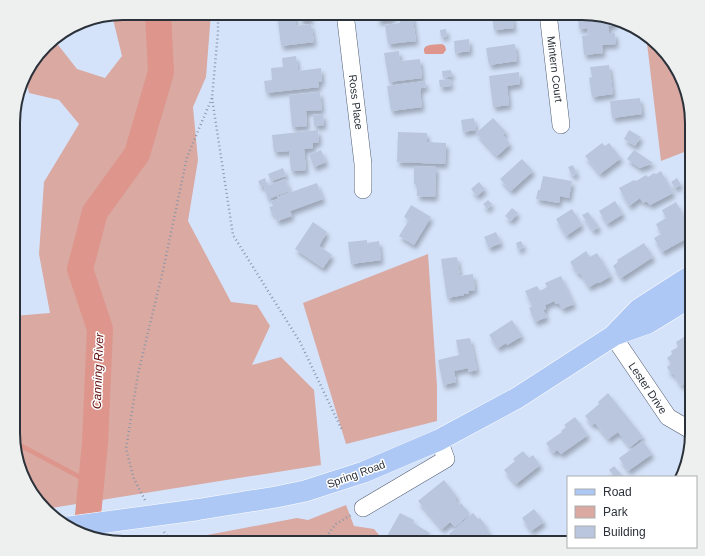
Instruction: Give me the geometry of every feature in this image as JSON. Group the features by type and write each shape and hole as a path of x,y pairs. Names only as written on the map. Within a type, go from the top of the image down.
{"main road":[{"name":"Spring Road","path":"613,336 639,309 685,279"},
{"name":"Spring Road","path":"79,526 195,510 276,497 305,491 364,472 439,440 517,398 613,336 648,323 685,300"}],"street":[{"name":"Ross Place","path":"346,20 363,164 363,190"},
{"name":"Mintern Court","path":"549,20 562,124"},
{"name":"Lester Drive","path":"613,336 668,417 685,428"},
{"path":"363,508 446,459 439,440"}],"path":[{"path":"218,20 212,98 233,235 300,342 342,430"},
{"path":"148,506 134,479 126,449 138,374 164,266 187,157 212,98"},
{"path":"327,536 336,524 363,508"},
{"path":"163,531 167,536"}],"green space":[{"path":"210,20 206,77 193,107 198,160 188,221 231,302 257,305 270,326 252,365 281,357 314,390 321,465 53,508 37,490 25,466 21,446 20,316 50,313 39,254 44,182 79,124 59,100 29,93 27,86 37,66 57,44 77,69 105,78 122,56 113,21"},
{"path":"647,43 668,66 680,90 684,110 685,152 661,161"},
{"path":"428,254 437,386 437,421 346,444 303,303"},
{"path":"346,505 354,526 374,529 380,536 202,536 297,518 308,520"}],"shaded area":[{"path":"442,44 445,46 446,50 443,54 425,54 424,50 426,46"}],"building":[{"path":"278,20 295,20 296,26 311,24 314,42 281,46"},
{"path":"399,20 413,20 416,41 388,44 385,25 400,23"},
{"path":"493,20 513,20 514,28 494,30"},
{"path":"578,20 589,20 613,25 608,26 609,33 615,33 616,44 602,45 603,53 584,55 582,36 588,35 587,28 579,29"},
{"path":"446,29 447,36 441,37 440,30"},
{"path":"469,39 470,51 455,53 454,41"},
{"path":"515,44 517,61 489,65 486,48"},
{"path":"399,51 400,61 420,59 422,78 389,82 384,53"},
{"path":"296,56 298,71 321,68 322,81 318,82 319,87 266,93 264,81 272,80 271,68 283,67 282,58"},
{"path":"609,65 613,94 592,97 589,78 592,77 590,67"},
{"path":"451,70 452,76 443,78 442,71"},
{"path":"519,72 520,84 507,86 509,105 493,107 489,76"},
{"path":"450,79 451,86 440,87 439,80"},
{"path":"425,81 426,87 421,88 420,92 422,107 391,111 387,86"},
{"path":"320,92 322,110 306,111 307,126 292,127 289,95"},
{"path":"640,98 642,114 612,118 610,101"},
{"path":"323,114 324,125 314,126 313,115"},
{"path":"474,118 476,130 463,132 461,120"},
{"path":"493,118 506,132 503,135 510,144 497,156 476,133"},
{"path":"318,130 319,142 313,143 313,148 304,149 306,170 291,171 289,151 274,152 272,135"},
{"path":"629,130 641,137 635,146 624,139"},
{"path":"398,132 427,133 427,142 446,143 445,164 397,162"},
{"path":"602,143 605,146 609,143 621,158 600,174 585,156"},
{"path":"321,150 326,162 314,167 309,155"},
{"path":"634,150 653,163 640,168 627,159"},
{"path":"522,159 533,171 511,191 500,179"},
{"path":"573,165 577,174 572,176 568,167"},
{"path":"414,166 436,167 435,197 417,196 417,184 414,184"},
{"path":"283,168 286,176 271,181 268,174"},
{"path":"661,171 673,193 650,205 646,201 643,203 640,198 629,206 619,188 646,175 648,177"},
{"path":"543,176 572,181 569,198 560,196 559,203 536,199 538,190 540,190"},
{"path":"265,178 267,184 261,187 258,181"},
{"path":"677,178 681,185 675,188 671,182"},
{"path":"285,179 290,191 268,199 264,187"},
{"path":"479,182 485,189 477,196 471,189"},
{"path":"317,183 323,199 290,211 292,216 277,221 274,213 272,214 269,207 273,206 271,201 278,199 277,197"},
{"path":"488,200 492,204 487,209 483,204"},
{"path":"615,201 623,214 607,224 599,211"},
{"path":"676,202 685,218 685,239 662,252 654,238 661,234 656,224 666,218 662,210"},
{"path":"411,205 431,217 414,245 399,236 409,220 404,217"},
{"path":"512,208 518,213 511,221 505,216"},
{"path":"572,209 582,225 566,236 556,219"},
{"path":"588,212 599,227 593,231 582,215"},
{"path":"313,222 327,232 319,246 332,255 323,268 295,249"},
{"path":"496,232 501,243 489,248 484,237"},
{"path":"367,240 367,243 379,241 381,260 351,264 348,242"},
{"path":"521,241 524,247 518,250 516,243"},
{"path":"644,243 653,257 621,278 613,266 618,262 617,260"},
{"path":"586,251 590,257 597,253 611,276 589,287 580,273 578,274 570,262"},
{"path":"457,257 460,276 473,274 475,290 468,291 469,293 464,295 447,298 441,259"},
{"path":"561,276 574,304 562,309 559,303 556,304 554,301 545,305 546,309 543,310 547,317 535,322 529,308 532,306 525,291 537,286 540,291 547,287 545,283"},
{"path":"512,320 522,336 507,345 506,343 498,348 489,335"},
{"path":"684,337 685,338 685,386 684,384 681,386 673,373 671,374 667,367 671,364 667,358 672,354 671,351 678,347 676,342"},
{"path":"470,338 477,370 468,372 468,368 454,371 456,382 443,385 438,360 459,355 456,340"},
{"path":"608,393 643,437 630,447 618,432 608,439 595,423 592,425 585,416 599,404 598,402"},
{"path":"575,417 588,435 561,454 557,450 553,453 546,443 562,432 561,431 566,427 564,425"},
{"path":"643,441 652,454 628,471 619,458"},
{"path":"523,451 529,458 533,455 540,465 516,484 504,470 515,461 513,459"},
{"path":"614,466 621,474 619,476 614,476 609,470"},
{"path":"444,480 457,497 455,499 459,505 461,503 470,514 455,527 450,522 442,529 418,501"},
{"path":"534,509 544,522 531,531 522,518"},
{"path":"400,513 414,520 413,523 430,533 428,536 387,536"},
{"path":"473,513 478,519 480,518 490,533 485,536 451,536 449,534"}],"waterway":[{"name":"Canning River","path":"87,529 95,443 100,329 80,269 95,212 137,154 161,72 158,20"},
{"path":"21,446 91,483"}]}
